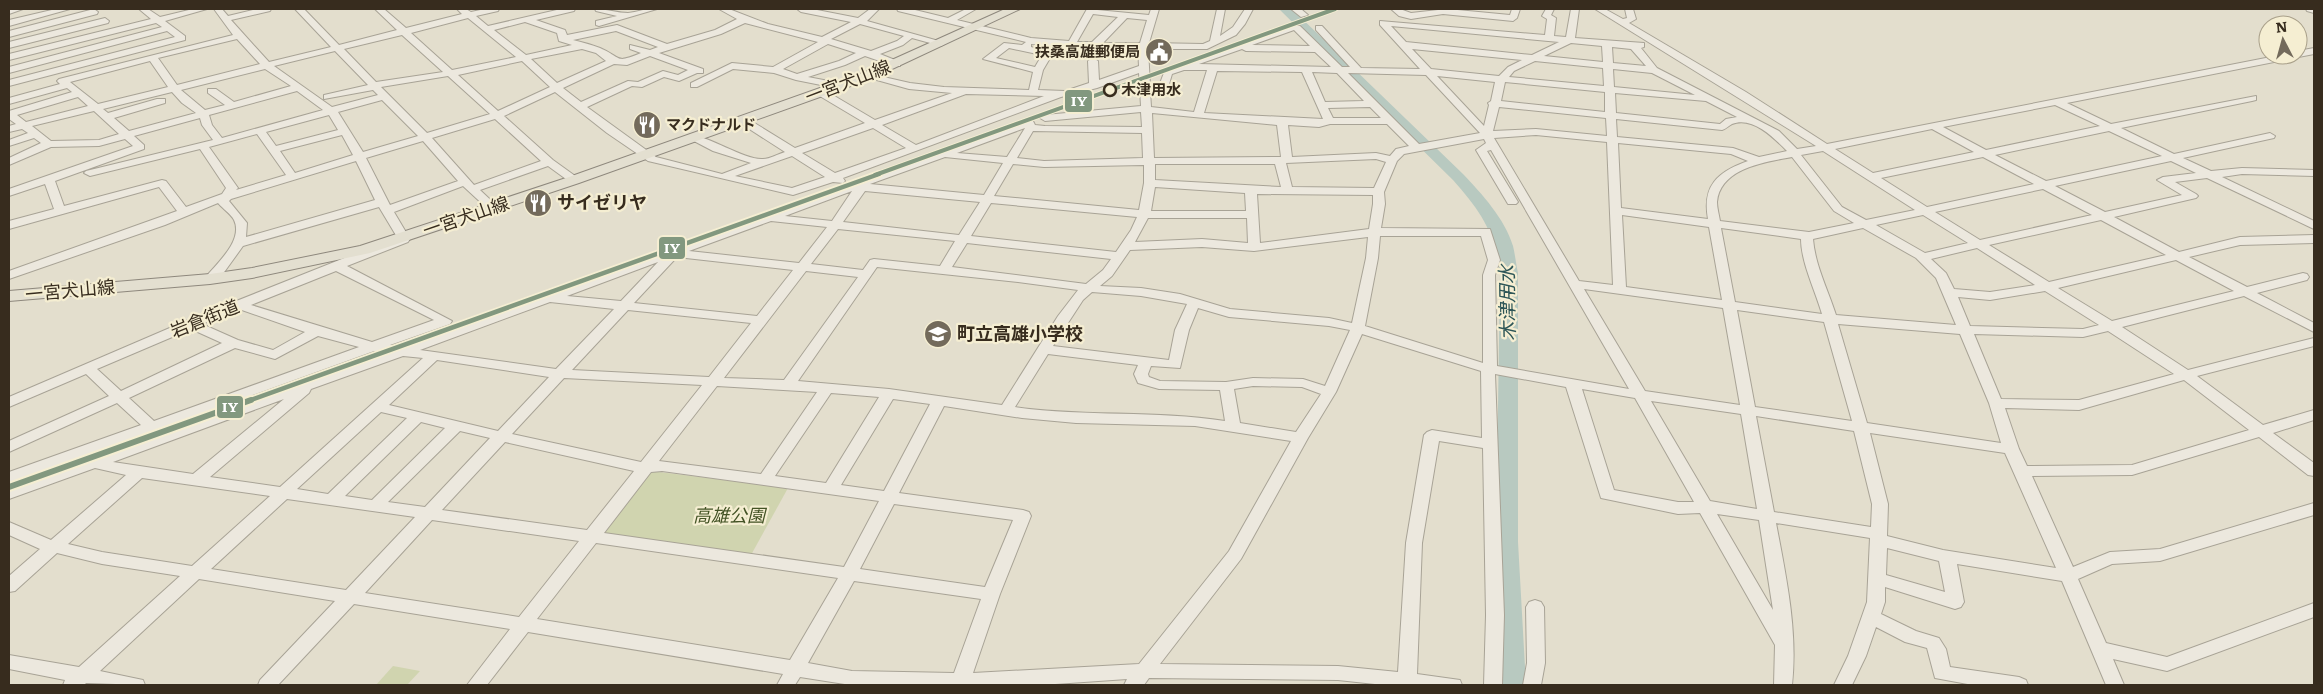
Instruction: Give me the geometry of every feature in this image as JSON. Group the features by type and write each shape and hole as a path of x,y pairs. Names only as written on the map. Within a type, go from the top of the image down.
{"main road":[{"name":"一宮犬山線","path":"9,296 210,279 297,265 404,239 841,86 897,64 1014,9"}],"street":[{"path":"9,11 19,9"},
{"path":"9,23 66,9"},
{"path":"9,83 182,38 143,9"},
{"path":"9,57 203,9"},
{"path":"222,14 241,9"},
{"path":"222,14 267,9"},
{"path":"300,9 493,208"},
{"path":"379,9 549,162 574,180"},
{"path":"460,9 524,58 580,106 656,161 722,178 793,192 1062,94"},
{"path":"9,129 495,9"},
{"path":"486,29 571,9"},
{"path":"599,9 629,15"},
{"path":"562,35 653,9"},
{"path":"723,9 743,20 824,41 897,64"},
{"path":"801,9 858,21 941,43"},
{"path":"775,70 868,16 875,9"},
{"path":"904,9 974,27 1028,44 1048,53 1038,70 1033,92"},
{"path":"948,21 972,9"},
{"path":"1038,70 988,59 1007,45 1204,47 1214,43 1216,39 1221,9"},
{"path":"1216,39 1222,38 1235,30 1243,21 1249,9"},
{"path":"1295,9 1304,15"},
{"path":"1395,9 1402,14 1411,16 1457,10 1513,18 1516,9"},
{"path":"1549,38 1552,18 1546,16 1550,9"},
{"path":"1570,40 1575,9"},
{"path":"1592,9 1607,12"},
{"path":"1598,9 1607,12 1654,43 1742,94 1925,212 2112,327 2186,375 2314,471"},
{"path":"1622,23 1632,19 1629,9"},
{"path":"2310,9 2314,10"},
{"path":"9,34 92,10 118,30"},
{"path":"1006,410 1078,297 1101,281 1124,251 1144,214 1150,183 1143,47 1153,14 1125,16 1091,10 1071,45"},
{"path":"1457,10 1457,29"},
{"path":"222,14 239,36 267,66 331,110 360,157 404,239"},
{"path":"1094,46 1125,16"},
{"path":"527,20 582,46 599,51 613,61"},
{"path":"9,275 161,222 185,210 497,115 613,61 626,62 666,47 693,41 743,20"},
{"path":"9,45 105,21"},
{"path":"1654,43 1634,46 1383,23 1487,135 1640,394 1784,644"},
{"path":"9,70 170,28"},
{"path":"562,35 617,28 666,47"},
{"path":"1146,84 1168,72 1295,28 1417,147"},
{"path":"1319,28 1356,69"},
{"path":"680,34 693,41"},
{"path":"796,77 900,44 911,35"},
{"path":"50,181 140,147 96,107 62,81 239,36"},
{"path":"1487,135 1493,103 1501,79 1511,69 1570,40"},
{"path":"1607,44 1620,290"},
{"path":"1404,45 1654,70"},
{"path":"328,97 375,86 452,73 582,46"},
{"path":"1634,46 1654,70 1775,133 1794,153 1838,209 1922,258 1942,276 1996,402 2011,450 2022,471 2115,685"},
{"path":"633,47 648,54 713,75"},
{"path":"1238,48 1318,49"},
{"path":"152,57 174,88 186,101 203,113 207,125 219,141"},
{"path":"1093,61 1094,86"},
{"path":"1783,685 1784,644 1781,596 1711,203 1716,187 1732,171 1758,161 2258,62"},
{"path":"694,85 732,66 775,70 796,77 841,86"},
{"path":"1185,67 1340,71 1356,69 1429,72 1711,100"},
{"path":"870,75 909,86 1071,94 1144,68"},
{"path":"1198,115 1213,68"},
{"path":"580,106 631,83 639,85 663,74 679,78 696,70"},
{"path":"1306,70 1329,121"},
{"path":"9,101 67,85"},
{"path":"9,162 48,144 99,143 300,87"},
{"path":"722,178 971,90"},
{"path":"212,91 233,106"},
{"path":"822,93 915,149"},
{"path":"48,144 9,114 79,94"},
{"path":"9,193 50,181 219,141 384,96"},
{"path":"1871,177 2252,98"},
{"path":"107,117 161,101"},
{"path":"2057,102 2314,225"},
{"path":"1493,103 1722,127 1730,121 1750,120"},
{"path":"1322,105 1372,104"},
{"path":"1045,118 1146,109 1319,124 1329,121 1390,121"},
{"path":"9,494 857,187 864,182 1029,125 1057,113"},
{"path":"744,121 791,153 834,177 857,187 1144,214 1252,215"},
{"path":"1282,122 1283,160 1287,190"},
{"path":"1029,125 1062,131 1126,128 1146,130"},
{"path":"944,270 1029,125"},
{"path":"1933,126 2314,328"},
{"path":"259,130 292,176"},
{"path":"273,150 345,131"},
{"path":"1138,678 1235,555 1300,438 1329,392 1358,328 1372,258 1379,204 1378,192 1392,160 1400,151 1487,135 1536,132 1733,151 1758,161"},
{"path":"9,143 35,134"},
{"path":"1617,211 1809,236 2270,136"},
{"path":"696,138 717,150 761,163"},
{"path":"202,145 232,188 223,198"},
{"path":"1494,148 1487,146 1481,150 1512,202"},
{"path":"945,155 1044,164 1153,161 1246,162 1376,156 1392,160"},
{"path":"236,244 469,185 549,162"},
{"path":"1922,258 2192,196 2163,180 2242,171 2314,173"},
{"path":"50,181 60,211"},
{"path":"9,225 162,182 180,208 185,210"},
{"path":"1150,183 1251,190 1378,192"},
{"path":"476,685 835,225 857,187"},
{"path":"1251,190 1254,246"},
{"path":"210,279 220,272 242,235 240,221 223,198"},
{"path":"772,217 835,225 1124,251 1202,243 1254,246 1281,245 1374,232 1486,232 1494,260 1489,275 1490,369 1493,370 1490,444 1495,615 1493,685"},
{"path":"1809,236 1807,239 1808,257 1818,280 1830,318 1861,427 1880,504 1876,602 1857,656 1843,685"},
{"name":"岩倉街道","path":"9,402 190,324 404,239"},
{"path":"1950,293 1990,296 2044,286 2240,241 2314,239"},
{"path":"674,253 866,274"},
{"path":"266,685 674,253"},
{"path":"788,385 874,263 1090,287 1102,290 1141,292 1194,302 1229,313 1329,322 1358,328 1493,370 1574,385 2011,450"},
{"path":"9,478 445,321 337,266"},
{"path":"1575,284 1830,318 1965,330 2083,333 2304,277"},
{"path":"548,298 760,320"},
{"path":"1045,349 1175,365 1182,330 1194,302"},
{"path":"239,305 373,348 560,374 788,385 889,393 1076,418 1195,421 1300,438"},
{"path":"190,324 233,343 274,355 316,331"},
{"path":"1996,402 2079,405 2314,342"},
{"path":"9,447 210,356 233,343"},
{"path":"78,681 433,357"},
{"path":"1146,362 1141,374 1143,380 1150,383 1226,386 1253,382 1303,383 1329,392"},
{"path":"87,368 152,426"},
{"path":"196,480 305,389 307,385"},
{"path":"1574,385 1607,494 1678,508 1705,507 1766,516 1880,537 1947,556 2068,576 2110,558 2160,555 2314,509"},
{"path":"1226,386 1233,427"},
{"path":"765,480 826,388"},
{"path":"832,489 889,393"},
{"path":"786,685 849,574 940,400"},
{"path":"378,408 502,436 529,444 644,468 662,466 1023,516 991,594 961,680"},
{"path":"2022,471 2132,470 2314,415"},
{"path":"332,498 418,416"},
{"path":"376,505 458,426"},
{"path":"1407,683 1414,544 1432,435 1490,444"},
{"path":"94,463 139,472 332,498 991,594"},
{"path":"9,586 139,472"},
{"path":"9,528 53,547 102,558 351,596 852,678 925,681 1338,673 1407,683 1453,685"},
{"path":"1878,579 1955,602 1947,556"},
{"path":"1532,685 1536,663 1535,607"},
{"path":"2099,649 2167,664 2314,610"},
{"path":"1871,617 1911,637 1932,643 1937,649 1942,673 2019,685"},
{"path":"9,662 78,681 136,685"}],"green space":[{"name":"高雄公園","path":"651,471 788,488 751,555 602,536"},
{"path":"393,666 420,671 407,685 376,685"}],"waterway":[{"name":"木津用水","path":"1285,9 1458,177 1478,199 1501,236 1505,247 1509,273 1507,542 1513,685"}],"transit line":[{"name":"IY","path":"9,487 1335,9"}],"place":[{"name":"扶桑高雄郵便局","path":"1159,52"},
{"name":"木津用水","path":"1110,90"},
{"name":"マクドナルド","path":"647,125"},
{"name":"サイゼリヤ","path":"538,203"},
{"name":"町立高雄小学校","path":"938,334"}]}
